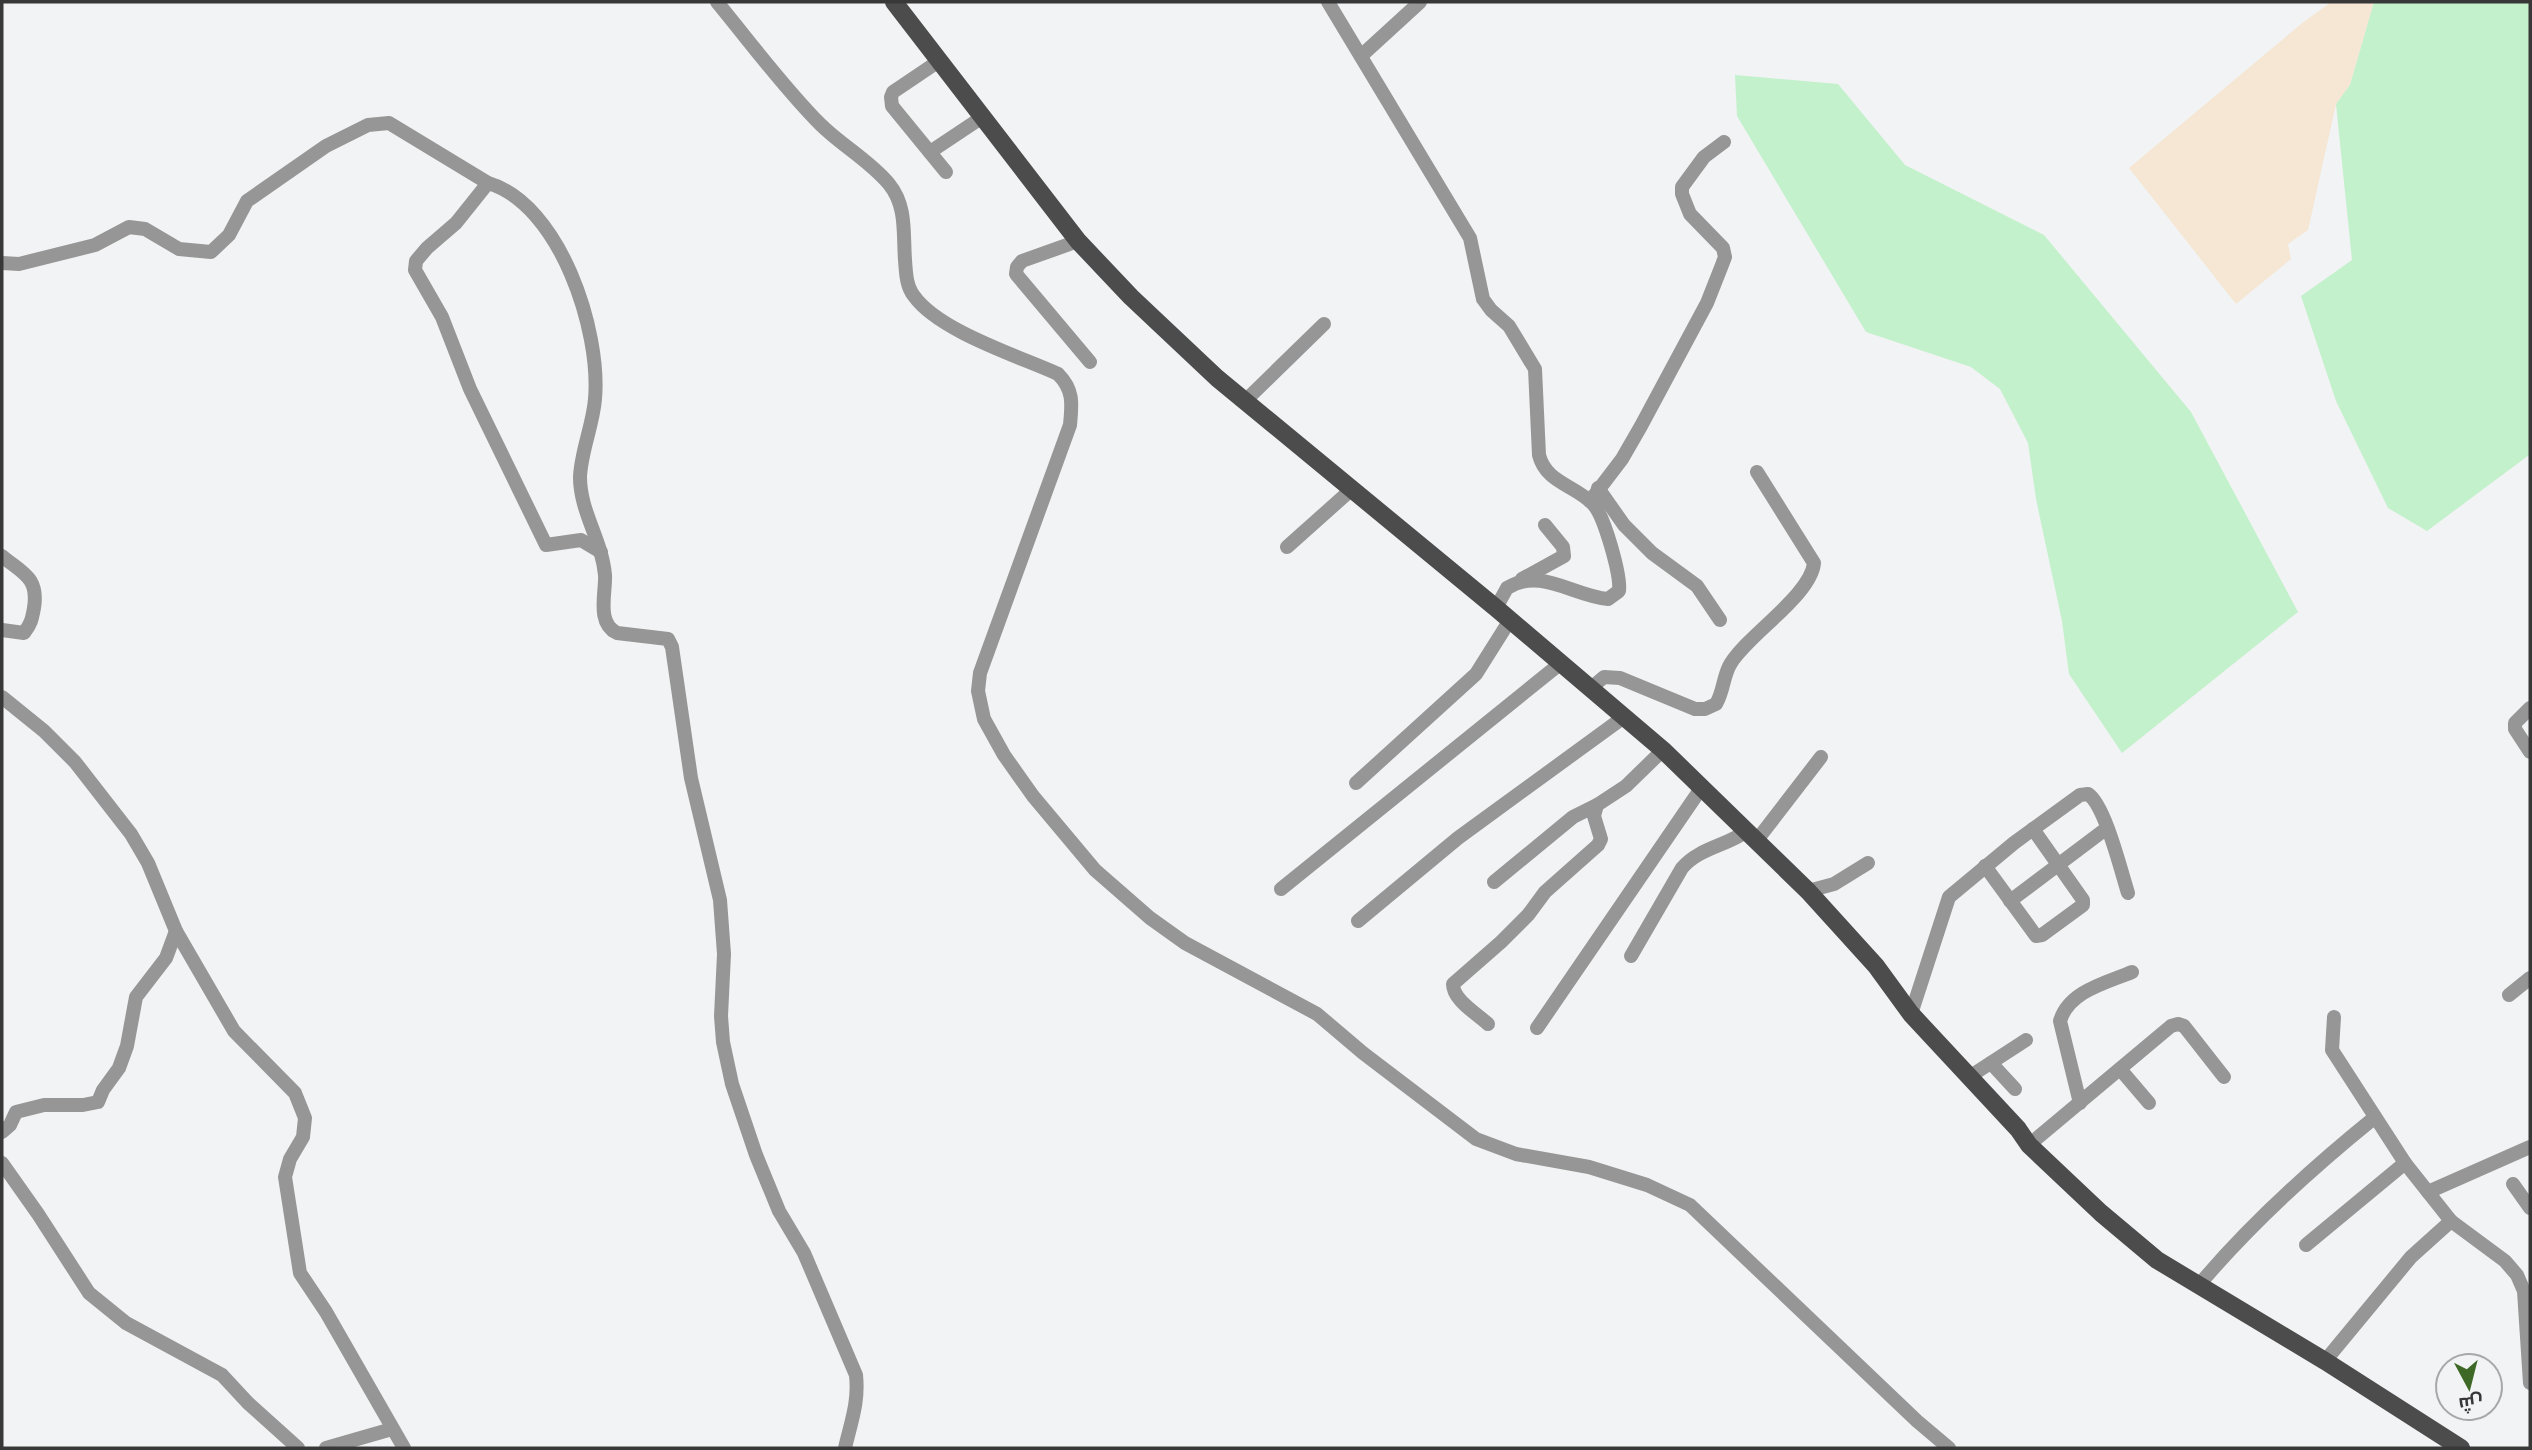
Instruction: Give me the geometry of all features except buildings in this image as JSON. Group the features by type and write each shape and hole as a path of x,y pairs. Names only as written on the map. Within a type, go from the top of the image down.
{"main road":[{"path":"894,2 1078,241 1130,297 1245,401 1663,750 1808,891 1876,966 1911,1014 2018,1129 2029,1145 2101,1213 2157,1260 2325,1361 2461,1448"}],"street":[{"path":"717,2 821,125 861,156 894,191 904,220 907,280 912,294 923,306 953,328 1058,374 1069,389 1072,396 1070,425 980,673 978,691 984,719 1004,755 1033,796 1095,870 1150,918 1185,943 1317,1014 1363,1053 1476,1139 1516,1154 1589,1167 1647,1185 1690,1205 1949,1448"},
{"path":"1328,2 1470,237 1483,299 1509,326 1535,369 1541,466 1564,486 1595,506 1620,581 1619,591 1608,599 1544,581 1514,583"},
{"path":"1361,56 1420,2"},
{"path":"939,61 893,92 891,97 892,106 946,172"},
{"path":"930,152 984,116"},
{"path":"2,263 19,264 95,245 129,227 145,229 179,249 211,252 229,235 247,201 326,146 368,125 389,123 488,183 505,187 524,204 549,234 582,296 590,329 596,400 580,474 581,498 601,552 605,577 603,601 606,622 610,630 617,633 668,639 672,647 691,778 720,900 724,954 721,1016 723,1042 732,1084 755,1154 779,1211 804,1253 856,1375 858,1394 855,1416 845,1448"},
{"path":"1590,501 1622,459 1642,426 1707,303 1725,257 1723,248 1690,214 1682,194 1682,187 1704,157 1724,142"},
{"path":"488,183 456,223 416,261 415,270 442,317 470,389 546,545 581,540 601,552"},
{"path":"1078,241 1022,261 1016,274 1090,362"},
{"path":"1245,401 1324,324"},
{"path":"1591,688 1604,677 1620,678 1695,709 1705,709 1716,704 1731,663 1796,595 1813,571 1814,563 1757,472"},
{"path":"1598,488 1624,525 1652,553 1697,586 1720,621"},
{"path":"1287,547 1352,489"},
{"path":"1356,783 1476,674 1503,614 1507,588 1564,556 1563,547 1545,525"},
{"path":"2,556 30,579 36,593 31,624 23,633 2,630"},
{"path":"1281,889 1561,663"},
{"path":"2,697 44,731 75,762 131,834 148,863 176,931 234,1031 295,1093 305,1118 303,1137 290,1159 285,1177 300,1273 326,1312 404,1448"},
{"path":"2530,708 2515,723 2515,729 2530,751"},
{"path":"1358,921 1458,838 1624,717"},
{"path":"1494,882 1573,817 1626,786 1663,750"},
{"path":"1631,956 1682,868 1691,858 1752,835 1821,757"},
{"path":"1537,1028 1702,787"},
{"path":"1911,1014 1949,897 2032,829 2080,795 2088,794 2094,798 2128,892"},
{"path":"1488,1024 1458,997 1453,990 1453,984 1501,942 1528,915 1545,892 1598,845 1601,839 1594,816 1597,805"},
{"path":"2010,901 2107,828"},
{"path":"1985,866 2036,936 2042,935 2076,912 2083,905 2082,900 2032,829"},
{"path":"1808,891 1829,886 1868,863"},
{"path":"2,1132 10,1125 16,1112 29,1107 98,1102 119,1068 127,1046 135,997 166,958 176,931"},
{"path":"2080,1103 2060,1021 2063,1010 2081,994 2132,972"},
{"path":"2509,995 2530,978"},
{"path":"2334,1017 2332,1050 2404,1163 2451,1221 2524,1272 2530,1382"},
{"path":"2029,1145 2171,1026 2184,1026 2224,1077"},
{"path":"1969,1077 2026,1040"},
{"path":"1991,1063 2015,1089"},
{"path":"2120,1069 2149,1103"},
{"path":"2199,1285 2235,1243 2326,1158 2374,1118"},
{"path":"2428,1192 2530,1147"},
{"path":"2,1163 89,1293 126,1324 222,1375 248,1403 298,1448"},
{"path":"2306,1245 2404,1163"},
{"path":"2513,1184 2530,1208"},
{"path":"2325,1361 2411,1257 2451,1221"},
{"path":"326,1448 392,1429"}],"shaded area":[{"path":"2331,2 2374,2 2350,85 2336,104 2308,230 2288,244 2291,259 2236,304 2129,168"}],"green space":[{"path":"2374,2 2530,2 2530,451 2529,455 2427,531 2388,508 2336,401 2301,296 2352,260 2336,104 2350,85"},
{"path":"1735,75 1838,84 1905,165 2044,235 2191,412 2298,612 2122,753 2069,674 2062,621 2036,499 2028,443 2000,389 1971,367 1866,332 1737,116"}]}
